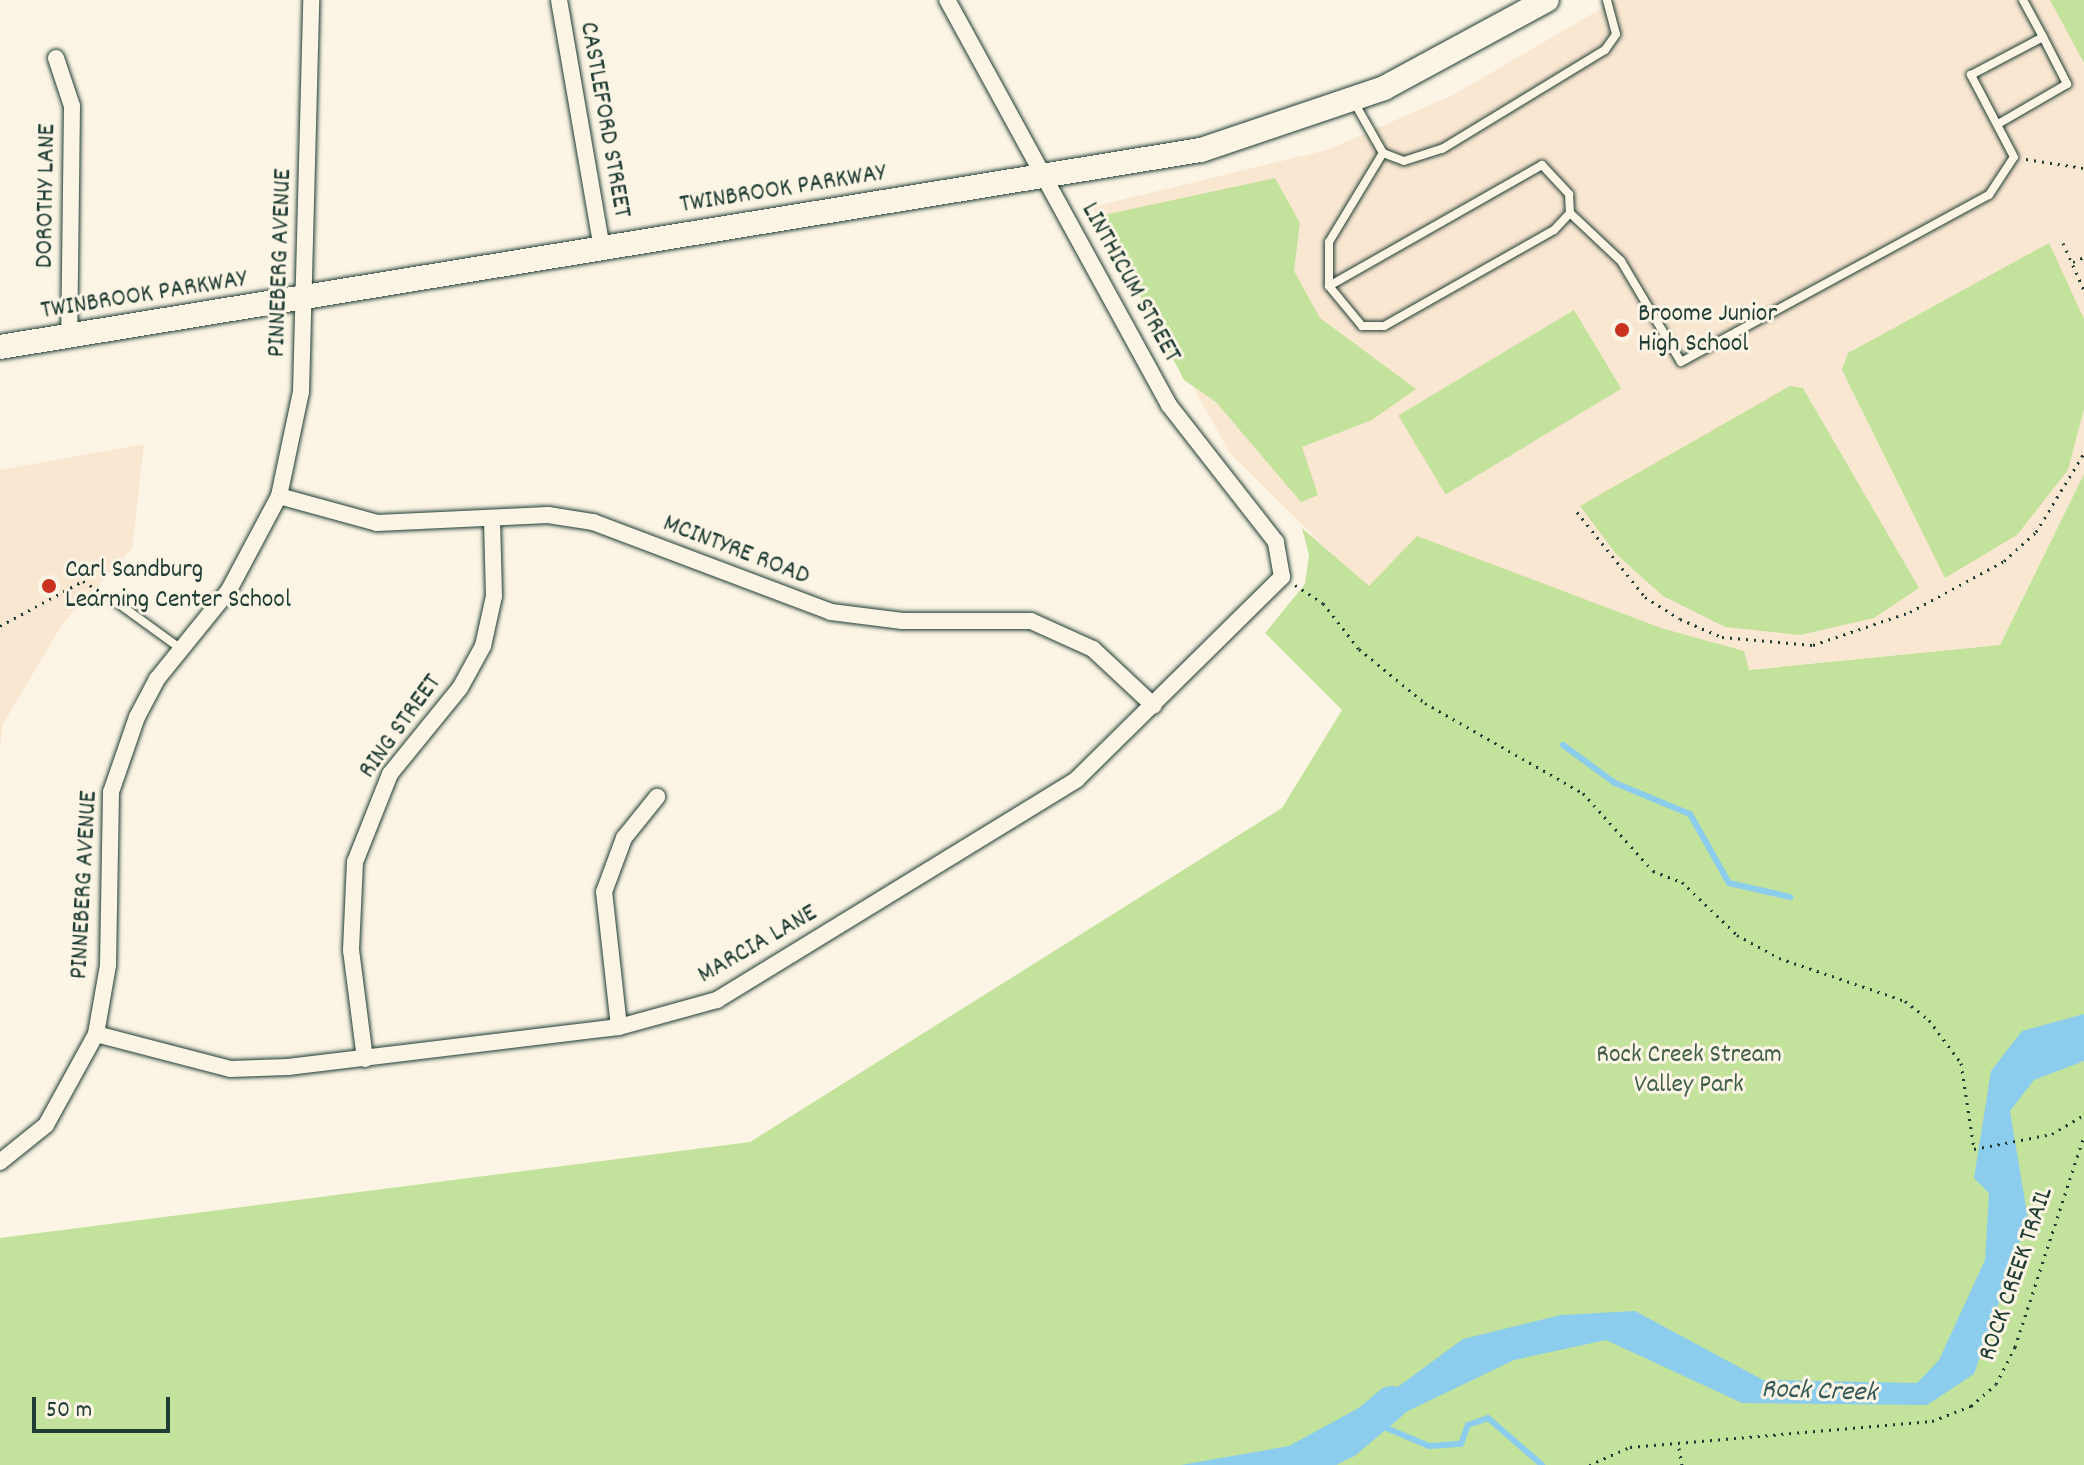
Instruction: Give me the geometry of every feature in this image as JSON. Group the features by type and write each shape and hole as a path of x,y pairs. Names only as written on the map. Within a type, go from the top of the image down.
{"street":[{"name":"PINNEBERG AVENUE","path":"0,1162 46,1125 96,1034 108,965 111,792 137,717 181,649 229,590 279,496 301,392 311,0"},
{"name":"CASTLEFORD STREET","path":"559,0 602,248"},
{"name":"LINTHICUM STREET","path":"947,0 1169,405 1276,542 1282,577"},
{"name":"TWINBROOK PARKWAY","path":"0,347 1201,150 1353,101 1547,0"},
{"name":"DOROTHY LANE","path":"56,58 72,106 69,336"},
{"name":"MCINTYRE ROAD","path":"279,496 377,523 492,521 548,515 593,522 831,612 902,621 1031,621 1093,649 1154,706"},
{"name":"RING STREET","path":"365,1059 351,950 355,862 390,774 460,688 483,646 494,596 492,521"},
{"name":"MARCIA LANE","path":"96,1034 230,1069 365,1059 619,1027 717,1000 1077,779 1282,577"},
{"path":"619,1027 604,892 624,838 657,797"}],"lane":[{"path":"1353,101 1383,153 1404,161 1442,149 1605,50 1616,34 1607,0"},
{"path":"1998,124 2067,84 2023,0"},
{"path":"1329,286 1542,165 1569,194 1570,213 1621,261 1681,362 1989,195 2014,157 1971,75 2043,37"},
{"path":"1383,153 1329,242 1329,286 1362,326 1384,326 1554,230 1570,213"},
{"path":"115,601 181,649"}],"path":[{"path":"2014,157 2084,168"},
{"path":"2063,243 2084,290"},
{"path":"2073,262 2084,257"},
{"path":"1577,512 1621,573 1680,619 1722,637 1813,645 1910,612 2004,561 2036,532 2084,453"},
{"path":"1282,577 1323,603 1359,649 1425,703 1583,793 1653,871 1682,882 1737,935 1779,958 1905,1001 1929,1020 1961,1063 1966,1138 1984,1151 2038,1137 2084,1115"},
{"path":"0,626 25,609 42,609 64,590 83,581 115,601"},
{"name":"ROCK CREEK TRAIL","path":"1589,1465 1630,1447 1679,1448 1788,1431 1932,1421 1984,1396 2015,1347 2084,1136"},
{"path":"1679,1448 1682,1465"}],"shaded area":[{"name":"Broome Junior High School","path":"1616,0 2084,0 2084,474 2000,645 1528,691 1429,632 1346,568 1230,453 1092,207 1327,150 1453,95"},
{"name":"Carl Sandburg Learning Center School","path":"144,444 132,549 63,623 3,724 0,748 0,470"}],"green space":[{"path":"2050,0 2084,0 2084,63"},
{"path":"1275,178 1300,223 1294,271 1320,318 1416,389 1372,420 1302,447 1318,495 1301,502 1216,402 1184,380 1099,216"},
{"path":"2049,243 2084,319 2084,409 2068,470 2017,535 1945,578 1842,370 1848,353"},
{"path":"1574,310 1621,389 1446,494 1398,416"},
{"path":"1790,386 1803,388 1919,588 1874,618 1800,635 1725,627 1663,596 1616,554 1580,506"},
{"name":"Rock Creek Stream Valley Park","path":"2084,474 2084,1465 0,1465 0,1238 750,1142 1282,808 1342,710 1265,633 1305,584 1309,555 1302,528 1369,586 1417,536 1661,628 1744,651 1749,670 2000,645"}],"water":[{"path":"2084,1014 2084,1061 2034,1080 2010,1111 2028,1219 1974,1374 1927,1405 1742,1403 1606,1340 1514,1360 1296,1465 1181,1465 1289,1446 1399,1386 1463,1339 1561,1315 1635,1311 1763,1380 1917,1383 1939,1360 1985,1260 1989,1193 1974,1178 1991,1071 2022,1031"}],"waterway":[{"path":"1563,745 1615,783 1690,814 1729,883 1790,897"},
{"name":"Rock Creek","path":"1299,1465 1346,1441 1391,1403"},
{"path":"1372,1422 1429,1446 1461,1444 1468,1425 1488,1418 1542,1465"}],"place":[{"name":"Broome Junior High School","path":"1622,330"},
{"name":"Carl Sandburg Learning Center School","path":"49,586"}]}
